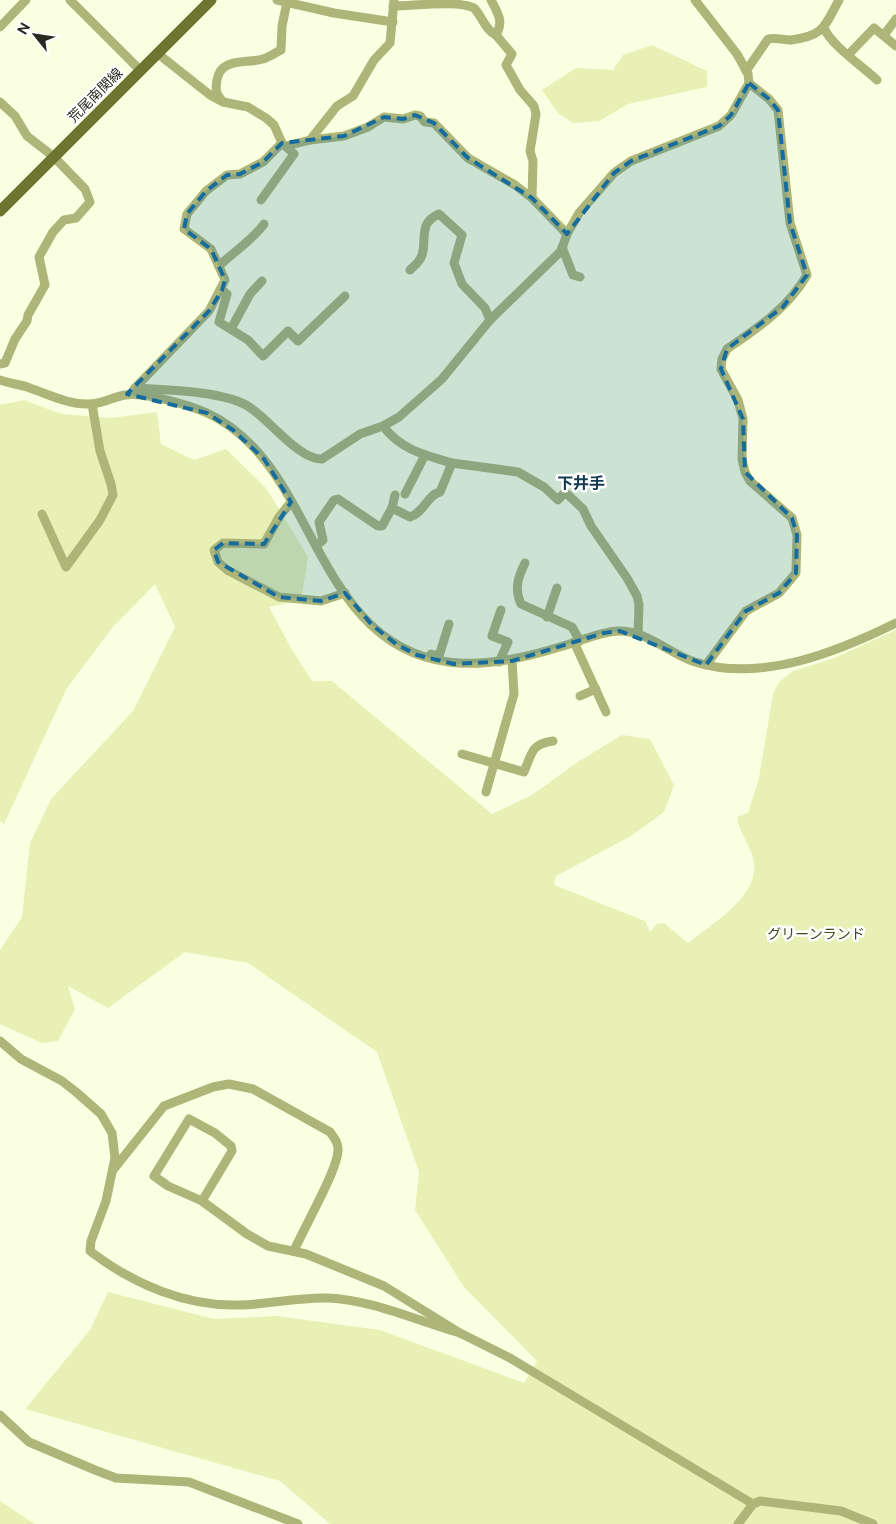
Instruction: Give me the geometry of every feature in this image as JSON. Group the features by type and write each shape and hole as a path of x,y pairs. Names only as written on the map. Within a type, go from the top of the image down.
{"main road":[{"name":"荒尾南関線","path":"0,211 211,0"}],"street":[{"path":"0,27 26,0"},
{"path":"70,0 140,70"},
{"path":"277,0 307,3 393,22"},
{"path":"491,0 502,25 496,34"},
{"path":"695,0 737,54 746,71 749,84 770,99 778,110 790,223 807,275 797,292 783,307 727,350 722,359 721,369 738,400 743,419 742,459 745,472 750,481 792,518 797,535 796,573 779,592 746,611 706,665"},
{"path":"746,71 768,39 791,40 812,34 824,28 839,0"},
{"path":"310,140 337,106 353,96 374,60 390,44 393,3 434,1 468,3 475,8 490,32 496,34 512,54 506,65 520,90 534,106 536,114 530,151 533,161 532,198"},
{"path":"223,102 216,94 218,72 226,65 263,59 281,50 286,2"},
{"path":"884,35 896,18"},
{"path":"824,28 834,44 849,54 877,80"},
{"path":"849,54 874,28 896,46"},
{"path":"157,53 210,95 223,102 248,107 274,125 284,145 294,154 262,200"},
{"path":"135,388 181,391 233,400 247,405 304,455 316,460 322,459 360,434 383,426 409,410 442,380 490,320 561,251 567,234 579,213 614,173 630,161 720,126 731,116 749,84"},
{"path":"0,102 15,116 27,136 54,157 85,189 90,202 76,218 64,220 53,232 39,257 45,285 28,314 27,321 15,339 5,363 0,364"},
{"path":"0,380 29,387 66,402 92,404 127,394 210,311 222,290 225,280 211,248 184,229 187,214 206,191 227,175 240,174 263,162 284,145 344,136 368,127 384,117 403,119 415,114 425,122 434,123 468,158 515,185 532,198 567,234"},
{"path":"410,270 422,256 424,228 434,216 439,214 462,235 454,263 462,284 485,308 490,320"},
{"path":"219,266 235,250 257,234 264,224"},
{"path":"562,247 573,275 580,276"},
{"path":"231,329 250,294 262,281"},
{"path":"222,290 227,294 219,322 248,340 263,356 288,331 298,341 345,296"},
{"path":"127,394 159,399 207,413 245,438 264,459 345,593 372,625 396,644 417,655 454,664 512,661 604,633 620,631 638,635 692,662 747,668 794,662 856,642 896,623"},
{"path":"42,514 66,567 100,520 112,495 111,484 100,451 92,404"},
{"path":"383,426 393,439 425,455 452,463 518,472 544,488 558,500 565,492 575,500 583,508 591,526 627,578 637,596 639,605 638,635"},
{"path":"405,494 425,455"},
{"path":"392,508 410,517 417,515 435,493 440,492 452,463"},
{"path":"317,545 323,540 319,522 334,500 338,499 378,526 382,526 392,508 395,495"},
{"path":"291,502 278,517 264,544 223,543 214,550 215,556 227,570 279,597 321,601 345,593"},
{"path":"525,563 517,578 518,598 526,608 572,627 606,712"},
{"path":"546,616 557,588"},
{"path":"500,662 508,642 492,636 501,610"},
{"path":"396,644 401,640 420,650 439,656 450,624"},
{"path":"486,792 514,694 512,661"},
{"path":"580,696 596,689"},
{"path":"462,754 524,772 533,749 538,744 553,740"},
{"path":"0,1041 21,1059 62,1081 101,1114 112,1133 114,1158 112,1172 106,1201 91,1241 90,1251 144,1284 170,1295 216,1305 328,1298 361,1302 460,1334"},
{"path":"112,1172 167,1104 213,1087 229,1084 253,1089 330,1132 337,1141 339,1150 334,1168 294,1251"},
{"path":"202,1201 232,1151 231,1146 215,1133 189,1119 154,1176 168,1186 202,1201 247,1234 268,1246 294,1251 339,1266 384,1286 460,1334 510,1358 754,1504"},
{"path":"0,1415 29,1442 116,1478 190,1482 298,1524"},
{"path":"738,1524 754,1504 760,1501 841,1511 873,1524"}],"highlighted area":[{"path":"749,83 769,99 778,110 790,223 807,275 783,307 727,349 721,369 743,419 745,472 792,518 797,535 796,573 779,593 746,611 706,665 620,631 604,633 512,661 454,664 417,655 396,644 372,625 345,593 321,601 279,597 218,562 214,550 223,543 264,544 291,502 264,459 233,430 207,413 127,394 209,311 222,290 225,280 211,249 184,229 187,214 206,191 227,175 240,174 263,162 282,143 344,136 384,117 403,119 415,115 434,123 468,158 532,198 567,234 614,173 631,161 719,126 731,115"}],"green space":[{"path":"652,45 707,71 707,87 628,104 599,121 573,123 558,113 542,90 576,68 613,70 623,55"},
{"name":"グリーンランド","path":"24,400 61,414 111,418 157,412 161,444 194,460 226,449 266,488 308,557 301,600 269,607 291,648 312,681 332,681 492,814 532,795 576,763 622,735 650,739 674,785 664,812 631,836 556,876 554,885 645,921 650,932 657,924 664,923 688,943 720,919 741,899 749,888 753,876 753,857 740,829 737,817 748,813 759,778 773,694 779,682 793,671 834,658 896,630 896,1524 330,1524 280,1481 25,1409 90,1330 108,1292 214,1319 277,1316 380,1330 524,1383 537,1361 464,1287 415,1210 419,1172 377,1052 248,963 185,952 108,1008 68,986 75,1009 58,1041 42,1043 0,1024 0,950 22,917 30,843 51,799 133,711 175,627 155,584 113,627 67,688 4,824 0,821 0,405"},
{"path":"0,1501 35,1524 0,1524"}],"district":[{"name":"下井手","path":"581,483"}]}
